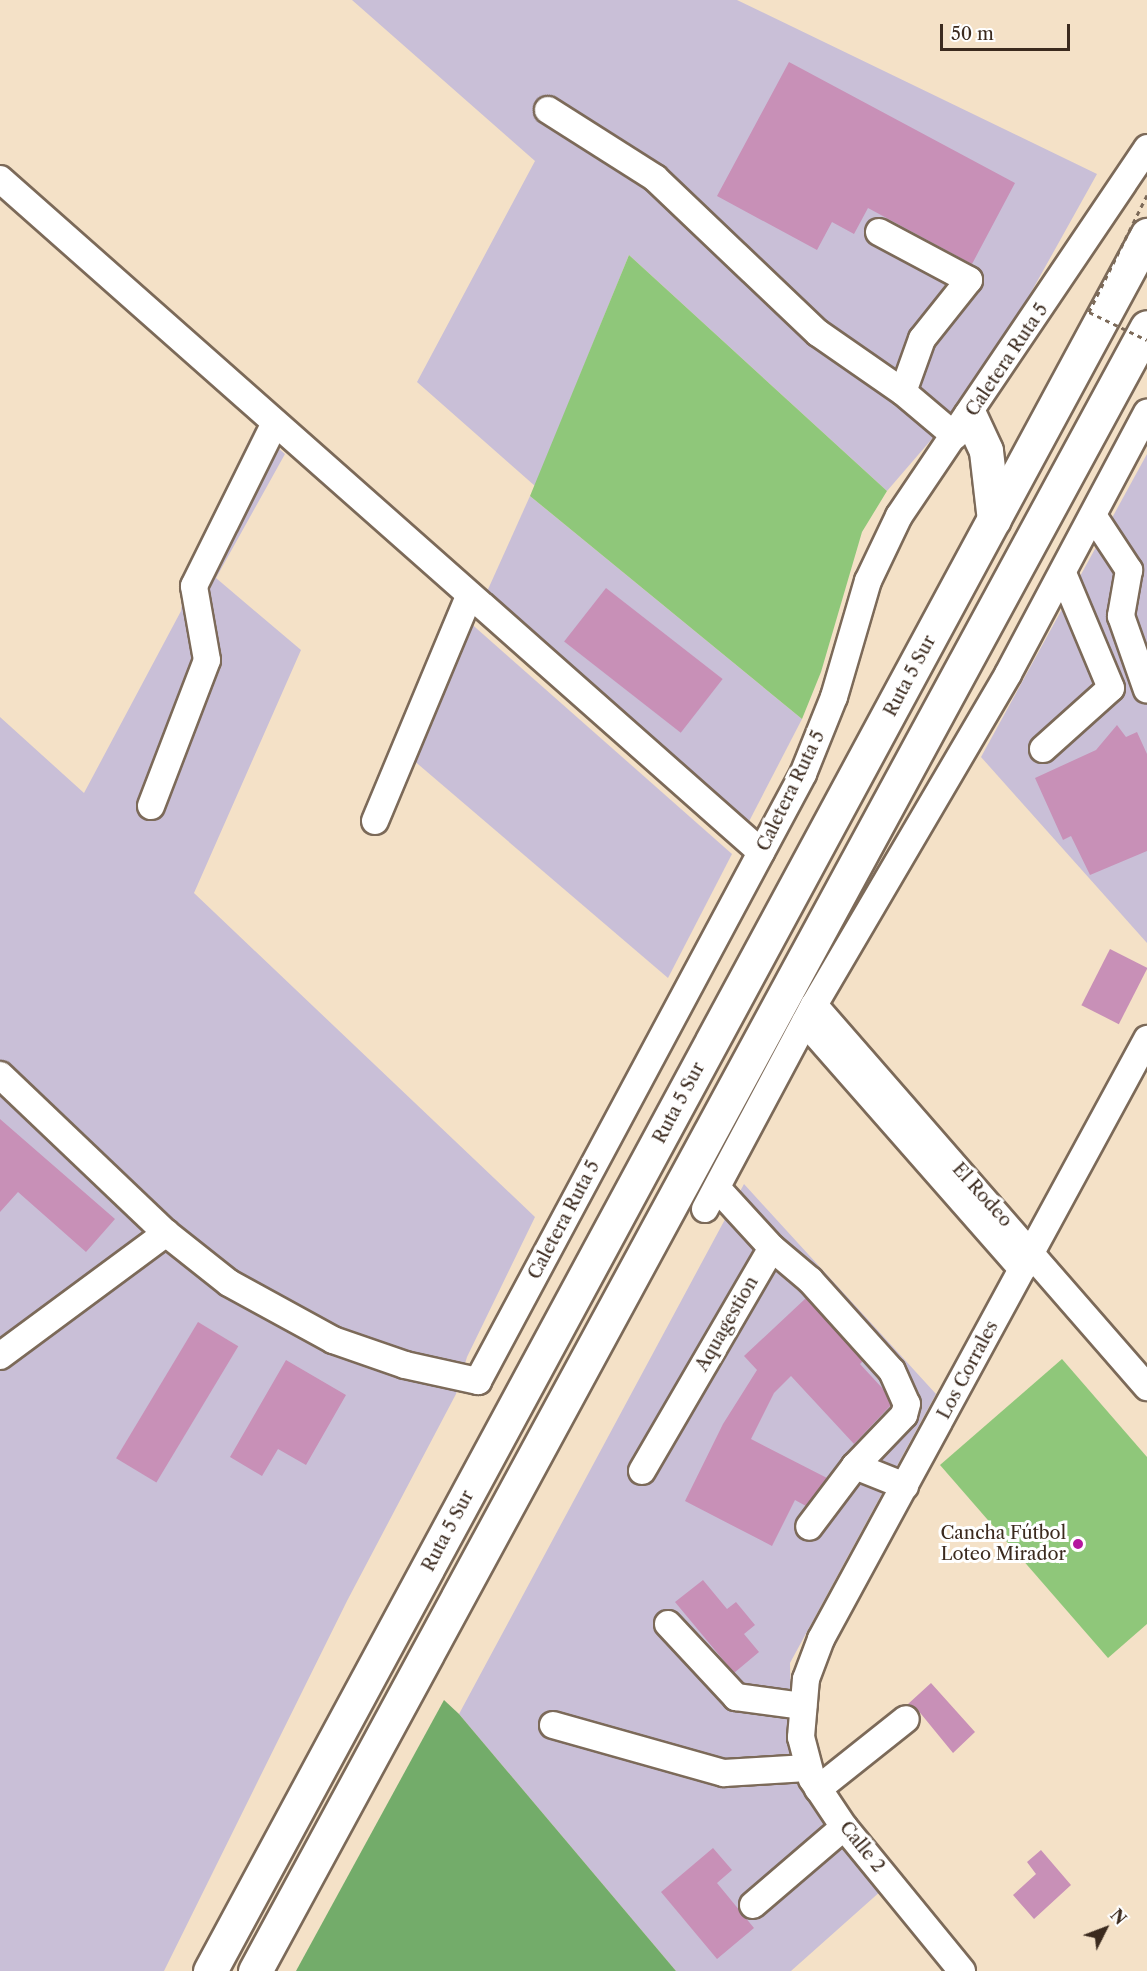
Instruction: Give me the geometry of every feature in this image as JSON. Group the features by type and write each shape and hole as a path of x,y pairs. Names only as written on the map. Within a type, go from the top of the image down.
{"highway":[{"name":"Ruta 5 Sur","path":"210,1971 1147,235"},
{"path":"255,1971 1147,327"},
{"path":"962,426 986,451 993,520"}],"street":[{"path":"548,110 655,178 818,333 903,392 962,426"},
{"name":"Caletera Ruta 5","path":"166,1233 230,1283 299,1323 368,1353 478,1381 761,852 819,736 857,615 882,548 915,488 962,426 1147,148"},
{"path":"0,178 469,596 761,852"},
{"path":"879,232 969,280 922,339 903,392"},
{"path":"808,1527 855,1466 904,1415 907,1404 901,1386 810,1280 711,1198 809,1014 1064,573 1147,413"},
{"path":"151,806 207,660 194,586 275,423"},
{"path":"1094,517 1129,570 1121,616 1147,690"},
{"path":"1043,749 1111,688 1064,573"},
{"path":"375,821 469,596"},
{"name":"El Rodeo","path":"809,1014 1027,1261 1147,1387"},
{"name":"Los Corrales","path":"803,1706 815,1652 1147,1038"},
{"path":"0,1076 166,1233 0,1356"},
{"name":"Aquagestion","path":"642,1471 772,1248"},
{"path":"855,1466 905,1486"},
{"path":"668,1624 736,1697 803,1706"},
{"name":"Calle 2","path":"803,1706 801,1737 813,1778 844,1827 962,1971"},
{"path":"554,1725 724,1773 813,1778 906,1719"},
{"path":"753,1905 844,1827"}],"path":[{"path":"1147,195 1089,312 1147,340"}],"shaded area":[{"path":"352,0 737,0 1097,174 981,382 887,491 629,255 535,486 417,382 535,161"},
{"path":"255,428 285,454 216,578 301,650 194,893 535,1217 467,1357 456,1394 347,1601 164,1971 0,1971 0,717 84,793 181,611 185,572"},
{"path":"1147,454 1147,943 981,757"},
{"path":"530,496 802,719 742,835 485,596"},
{"path":"467,620 732,854 668,978 412,759"},
{"path":"744,1184 936,1394 790,1663 792,1748 807,1792 831,1831 882,1890 791,1971 676,1971 459,1714"}],"green space":[{"path":"629,255 887,491 862,532 821,672 802,719 530,496"},
{"name":"Cancha Fútbol Loteo Mirador","path":"1062,1359 1147,1457 1147,1624 1108,1658 940,1465"},
{"path":"444,1700 459,1714 676,1971 296,1971"}],"building":[{"path":"789,62 1015,183 972,264 868,208 854,234 832,222 817,250 717,196"},
{"path":"606,588 723,679 681,733 564,642"},
{"path":"1117,725 1126,737 1137,732 1147,754 1147,851 1090,875 1071,836 1063,840 1035,778 1096,750"},
{"path":"1110,949 1147,968 1119,1024 1081,1005"},
{"path":"0,1119 115,1219 86,1252 18,1192 0,1212"},
{"path":"806,1298 863,1361 860,1364 884,1390 891,1405 854,1444 791,1376 774,1393 751,1439 827,1478 806,1506 795,1500 772,1546 685,1501 723,1424 757,1370 744,1356"},
{"path":"198,1322 238,1346 156,1482 116,1458"},
{"path":"286,1360 346,1395 306,1465 278,1449 262,1476 230,1457"},
{"path":"703,1580 727,1609 736,1602 755,1625 744,1634 759,1652 734,1673 675,1602"},
{"path":"931,1683 975,1732 953,1753 917,1709 908,1704"},
{"path":"713,1848 732,1870 717,1883 754,1928 717,1959 661,1892"},
{"path":"1041,1850 1071,1885 1034,1919 1013,1895 1036,1874 1027,1862"}],"place":[{"name":"Cancha Fútbol Loteo Mirador","path":"1078,1544"}]}
